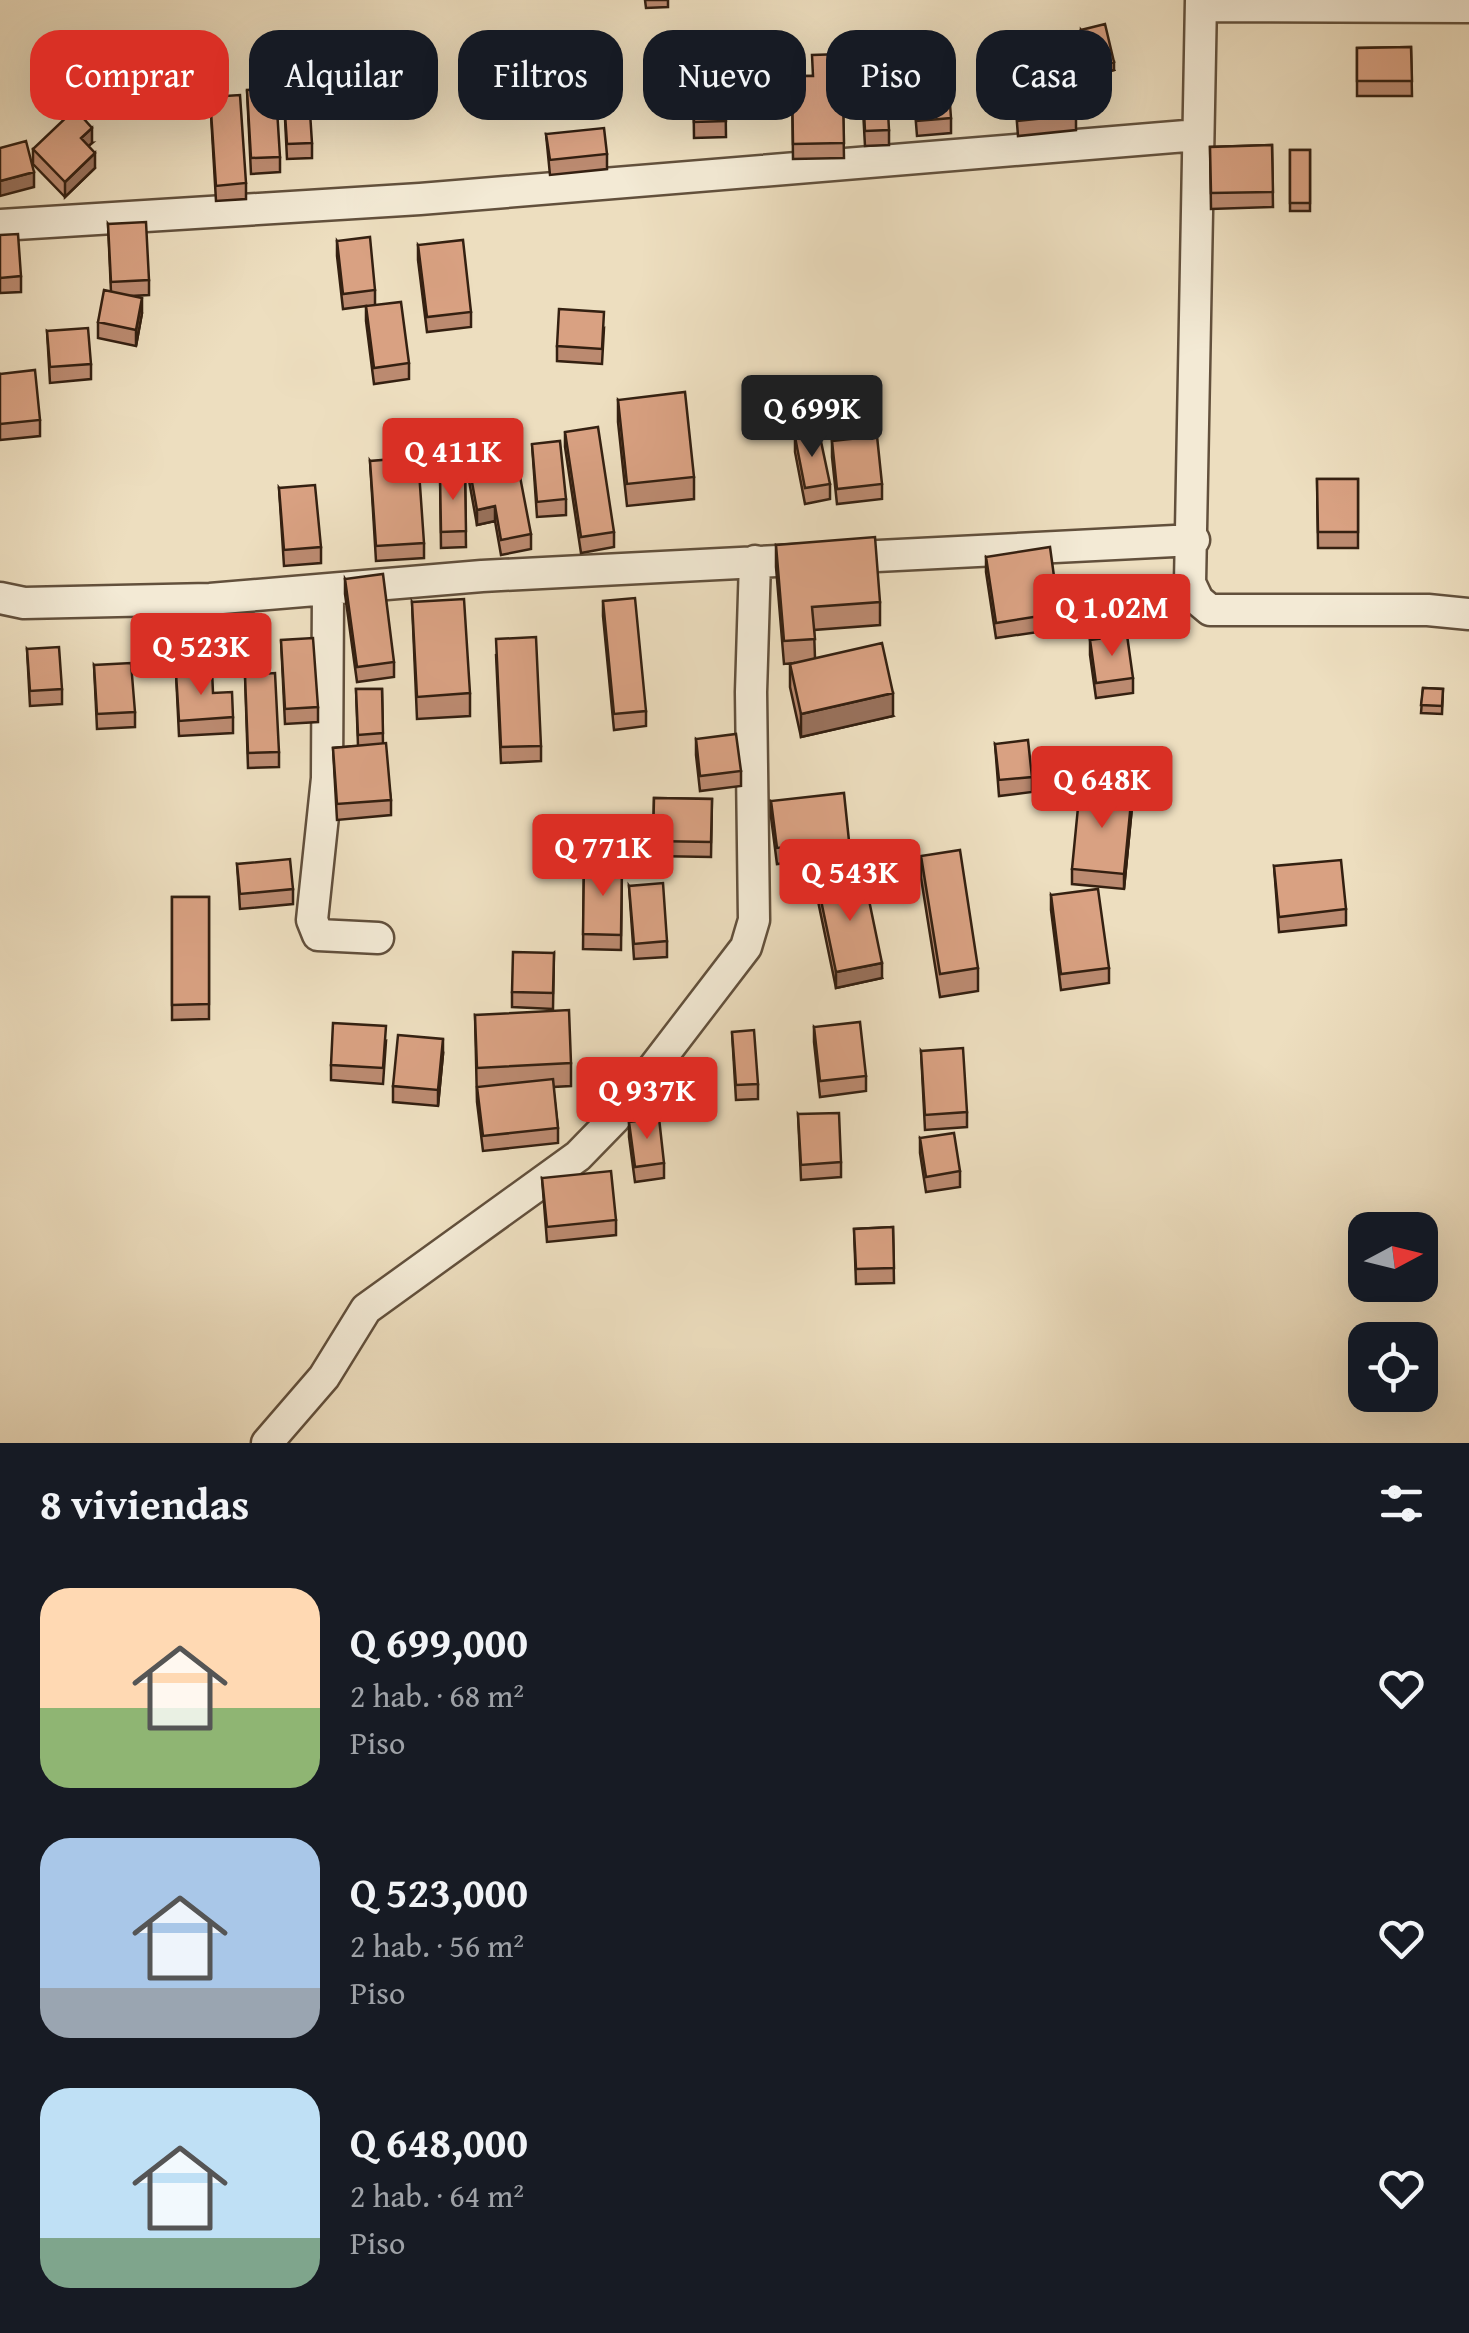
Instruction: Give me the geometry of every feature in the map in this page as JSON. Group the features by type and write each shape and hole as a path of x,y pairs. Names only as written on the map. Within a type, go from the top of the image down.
{"street":[{"path":"1469,7 1201,3 1194,540 1190,583 1198,600 1210,610 1428,610 1469,614"},
{"path":"0,225 420,199 1198,135"},
{"path":"0,598 24,603 328,592 482,576 1194,540"},
{"path":"267,1443 324,1377 366,1310 578,1156 615,1118 746,948 754,920 751,692 755,560"},
{"path":"328,592 326,778 312,920 318,936 378,938"}],"building":[{"path":"1105,24 1106,30 1081,30"},
{"path":"1411,47 1412,81 1357,81 1357,48"},
{"path":"812,55 826,55 826,120 843,120 844,143 793,144 793,120 806,120 806,76 813,76"},
{"path":"247,90 249,120 278,120 280,157 251,158"},
{"path":"240,95 246,183 216,186 212,120 229,120 229,96"},
{"path":"63,120 85,120 92,128 81,138 95,153 65,182 33,149"},
{"path":"285,120 310,120 312,143 287,144"},
{"path":"864,120 888,120 889,130 865,131"},
{"path":"604,128 607,154 550,160 546,134"},
{"path":"26,141 34,172 0,181 0,148"},
{"path":"1272,145 1273,192 1211,193 1210,147"},
{"path":"1290,150 1310,150 1310,203 1290,203"},
{"path":"146,222 149,280 111,282 108,224"},
{"path":"18,234 21,276 0,278 0,235"},
{"path":"370,237 375,290 343,294 337,241"},
{"path":"463,240 471,312 427,317 418,245"},
{"path":"104,290 142,298 136,330 98,322"},
{"path":"401,302 409,363 374,368 366,306"},
{"path":"559,309 604,312 602,349 557,346"},
{"path":"88,328 91,364 50,367 47,331"},
{"path":"35,370 40,420 0,424 0,374"},
{"path":"685,392 694,477 627,484 618,400"},
{"path":"598,427 614,532 581,537 565,432"},
{"path":"819,432 830,484 805,488 795,437"},
{"path":"877,436 882,484 837,489 832,441"},
{"path":"513,440 531,534 501,540 495,506 477,510 466,449"},
{"path":"560,441 566,499 537,502 532,444"},
{"path":"418,457 424,543 376,546 370,461"},
{"path":"465,473 466,531 441,532 440,474"},
{"path":"1317,479 1358,479 1358,532 1318,532"},
{"path":"315,485 321,547 284,550 279,488"},
{"path":"875,537 880,602 812,607 815,639 784,641 776,545"},
{"path":"1050,547 1059,613 996,623 986,557"},
{"path":"383,574 394,662 357,667 345,579"},
{"path":"635,598 646,711 614,714 603,601"},
{"path":"464,599 470,693 417,697 412,602"},
{"path":"1127,635 1133,678 1096,683 1090,640"},
{"path":"536,637 541,746 501,747 496,639"},
{"path":"313,638 318,707 285,709 281,640"},
{"path":"882,643 893,693 801,714 790,664"},
{"path":"59,647 62,689 30,691 27,649"},
{"path":"131,663 135,712 97,714 94,665"},
{"path":"212,670 213,693 232,692 233,717 179,721 176,673"},
{"path":"275,673 279,752 248,753 245,675"},
{"path":"1423,688 1443,689 1442,706 1421,705"},
{"path":"356,689 382,689 383,733 358,735"},
{"path":"736,734 741,771 700,776 696,739"},
{"path":"1028,740 1032,777 999,780 995,744"},
{"path":"386,743 391,800 337,804 333,748"},
{"path":"1080,787 1132,792 1124,874 1072,869"},
{"path":"844,793 849,841 777,848 771,801"},
{"path":"654,798 712,799 711,842 653,841"},
{"path":"960,850 978,968 940,974 921,856"},
{"path":"290,859 293,889 240,894 237,864"},
{"path":"1341,860 1346,909 1279,917 1274,866"},
{"path":"584,862 622,863 621,935 583,934"},
{"path":"864,876 882,963 836,972 818,886"},
{"path":"663,883 667,941 634,944 629,886"},
{"path":"1098,889 1109,968 1061,974 1051,895"},
{"path":"172,897 209,897 209,1004 172,1005"},
{"path":"513,952 554,953 553,993 512,992"},
{"path":"569,1010 571,1063 477,1068 475,1015"},
{"path":"860,1022 866,1076 820,1081 814,1027"},
{"path":"333,1023 386,1026 383,1068 331,1065"},
{"path":"754,1030 758,1084 736,1085 732,1032"},
{"path":"398,1035 443,1039 438,1090 393,1086"},
{"path":"963,1048 967,1112 925,1115 921,1051"},
{"path":"553,1079 558,1128 483,1136 477,1087"},
{"path":"839,1113 841,1162 801,1165 798,1114"},
{"path":"659,1118 664,1163 635,1167 629,1122"},
{"path":"954,1133 960,1171 926,1177 920,1138"},
{"path":"611,1171 616,1220 547,1227 542,1178"},
{"path":"893,1227 894,1268 856,1269 854,1229"}]}
